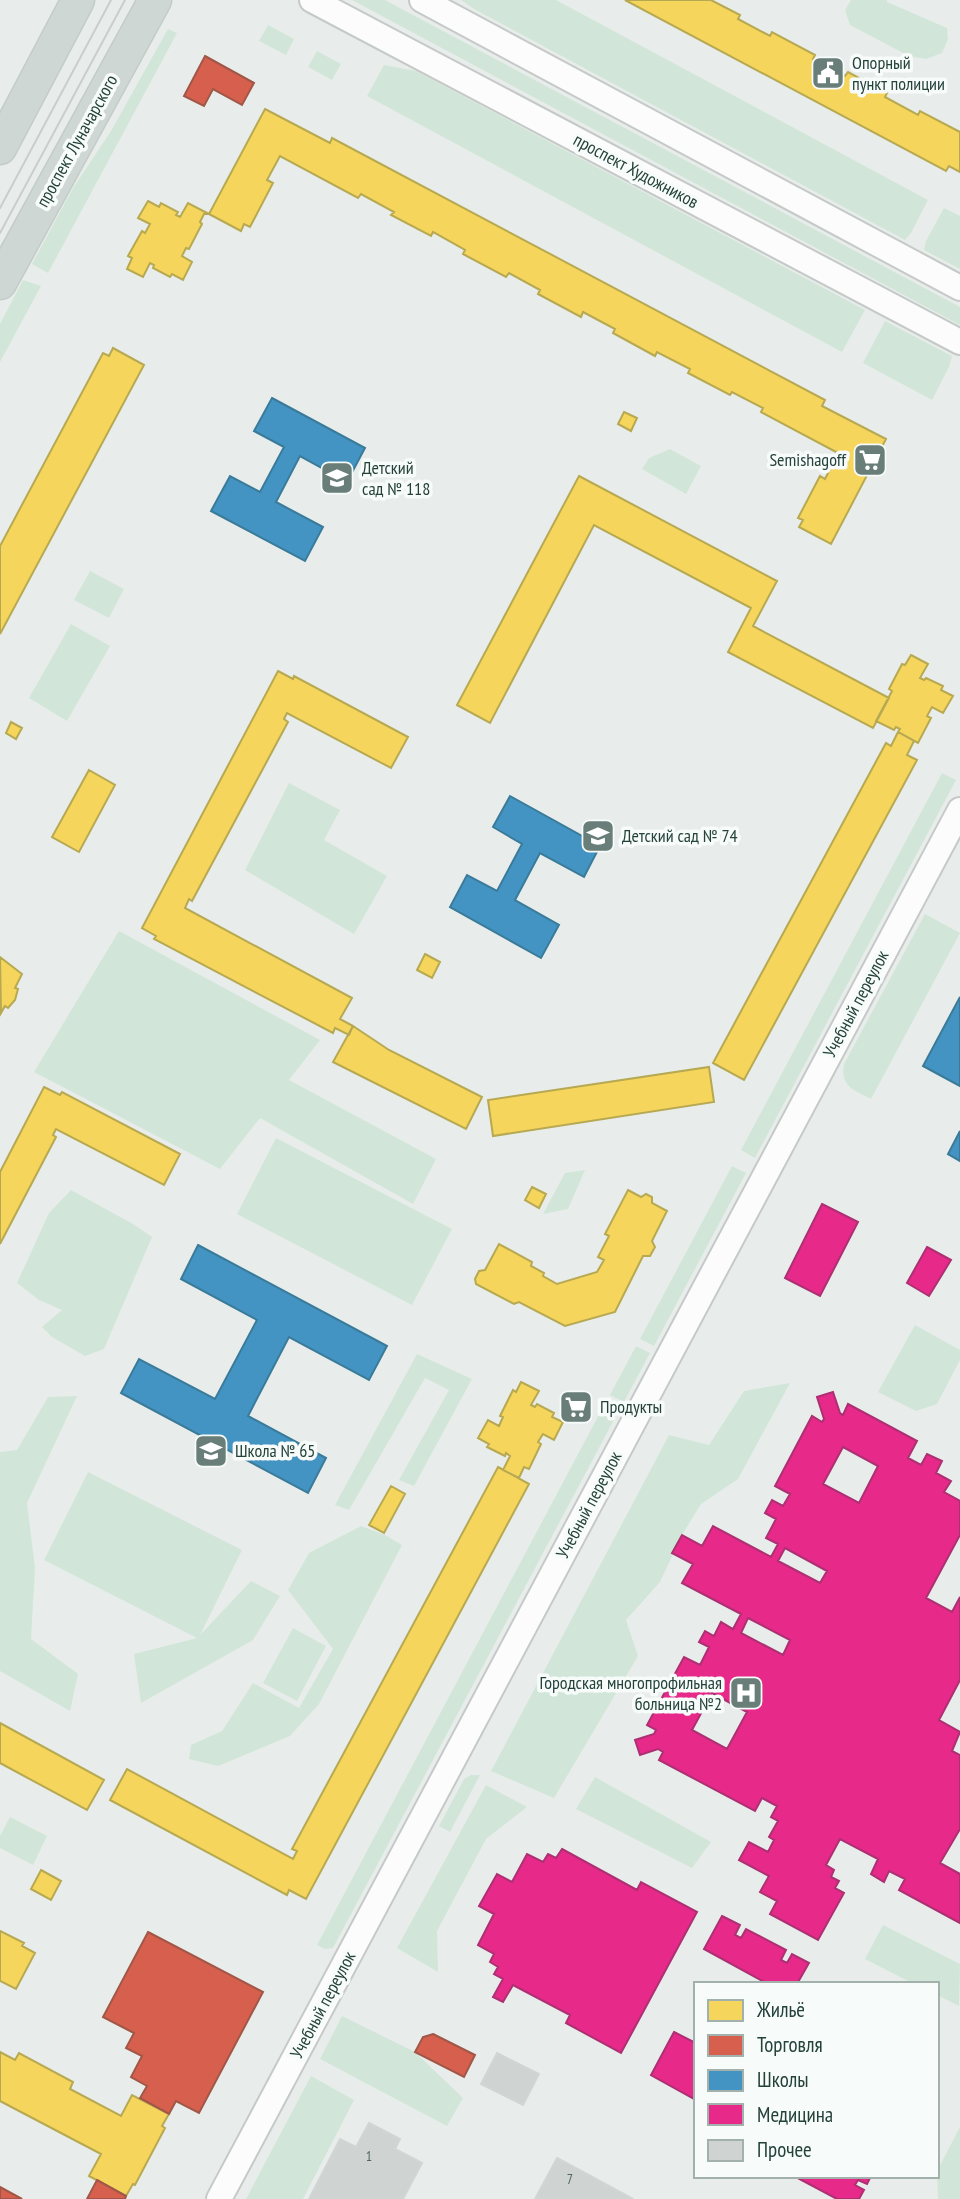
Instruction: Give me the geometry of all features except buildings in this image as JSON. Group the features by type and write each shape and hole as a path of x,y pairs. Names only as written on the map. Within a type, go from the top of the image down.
{"main road":[{"path":"0,148 78,0"},
{"name":"проспект Луначарского","path":"0,283 155,0"}],"street":[{"name":"проспект Художников","path":"312,0 960,342"},
{"path":"422,0 960,288"},
{"name":"Учебный переулок","path":"219,2199 960,810"}],"green space":[{"path":"352,0 385,0 960,307 960,325"},
{"path":"461,0 556,0 928,200 905,240"},
{"path":"851,0 887,0 947,28 948,39 942,53 926,59 909,56 850,25 845,10"},
{"path":"268,25 294,39 286,55 259,41"},
{"path":"168,29 177,33 48,273 32,264 73,188 111,131"},
{"path":"317,51 341,64 332,80 308,67"},
{"path":"384,65 416,71 865,310 842,352 367,96"},
{"path":"944,208 960,216 960,269 924,250"},
{"path":"23,280 41,286 0,362 0,324"},
{"path":"885,321 952,356 932,400 863,363"},
{"path":"670,449 701,466 686,494 642,469 649,458"},
{"path":"90,571 124,589 109,618 74,600"},
{"path":"71,624 110,646 67,721 29,698"},
{"path":"942,773 956,780 755,1158 741,1150"},
{"path":"289,783 340,810 324,840 387,876 354,934 245,870"},
{"path":"925,914 960,933 871,1099 849,1086 844,1077 844,1064"},
{"path":"119,931 320,1040 289,1080 436,1159 413,1204 260,1118 220,1169 34,1072"},
{"path":"276,1138 452,1229 412,1305 237,1214"},
{"path":"732,1166 746,1173 654,1346 640,1339"},
{"path":"585,1170 568,1209 543,1214 565,1173"},
{"path":"71,1190 152,1237 104,1349 85,1356 52,1337 42,1327 62,1310 39,1300 17,1283 49,1213"},
{"path":"915,1325 960,1350 960,1360 937,1404 916,1411 878,1392"},
{"path":"636,1346 650,1353 624,1402 610,1395"},
{"path":"417,1354 472,1379 414,1486 399,1480 449,1390 425,1378 349,1510 335,1505"},
{"path":"790,1383 738,1479 701,1504 682,1535 660,1582 626,1620 638,1656 554,1798 491,1771 669,1435 709,1445 744,1391"},
{"path":"77,1396 27,1503 35,1568 31,1639 78,1674 70,1711 0,1671 0,1452 17,1450 48,1397"},
{"path":"602,1409 616,1416 333,1948 325,1949 317,1945"},
{"path":"88,1472 242,1550 200,1635 251,1581 280,1596 253,1640 141,1703 134,1654 197,1638 44,1560"},
{"path":"361,1526 402,1545 319,1704 290,1736 218,1766 189,1759 191,1745 222,1731 253,1683 299,1708 333,1649 288,1590 309,1553"},
{"path":"293,1628 326,1646 297,1701 263,1683"},
{"path":"471,1775 480,1775 450,1832 439,1826 464,1779"},
{"path":"595,1777 711,1842 692,1868 576,1809"},
{"path":"486,1785 527,1807 486,1839 437,1931 438,1972 397,1948"},
{"path":"10,1817 47,1836 33,1865 0,1848 0,1836"},
{"path":"883,1925 960,1964 959,2006 939,1996 939,1982 910,1982 865,1959"},
{"path":"342,2016 415,2052 463,2098 447,2126 320,2059"},
{"path":"311,2076 354,2100 303,2199 246,2199"},
{"path":"960,2127 960,2199 938,2199 939,2167"}],"tram line":[{"path":"0,208 111,0"},
{"path":"0,233 125,0"}],"place":[{"name":"Опорный пункт полиции","path":"828,73"},
{"name":"Semishagoff","path":"870,460"},
{"name":"Детский сад № 118","path":"337,478"},
{"name":"Детский сад № 74","path":"598,836"},
{"name":"Продукты","path":"576,1407"},
{"name":"Школа № 65","path":"211,1451"},
{"name":"Городская многопрофильная больница №2","path":"746,1693"}]}
